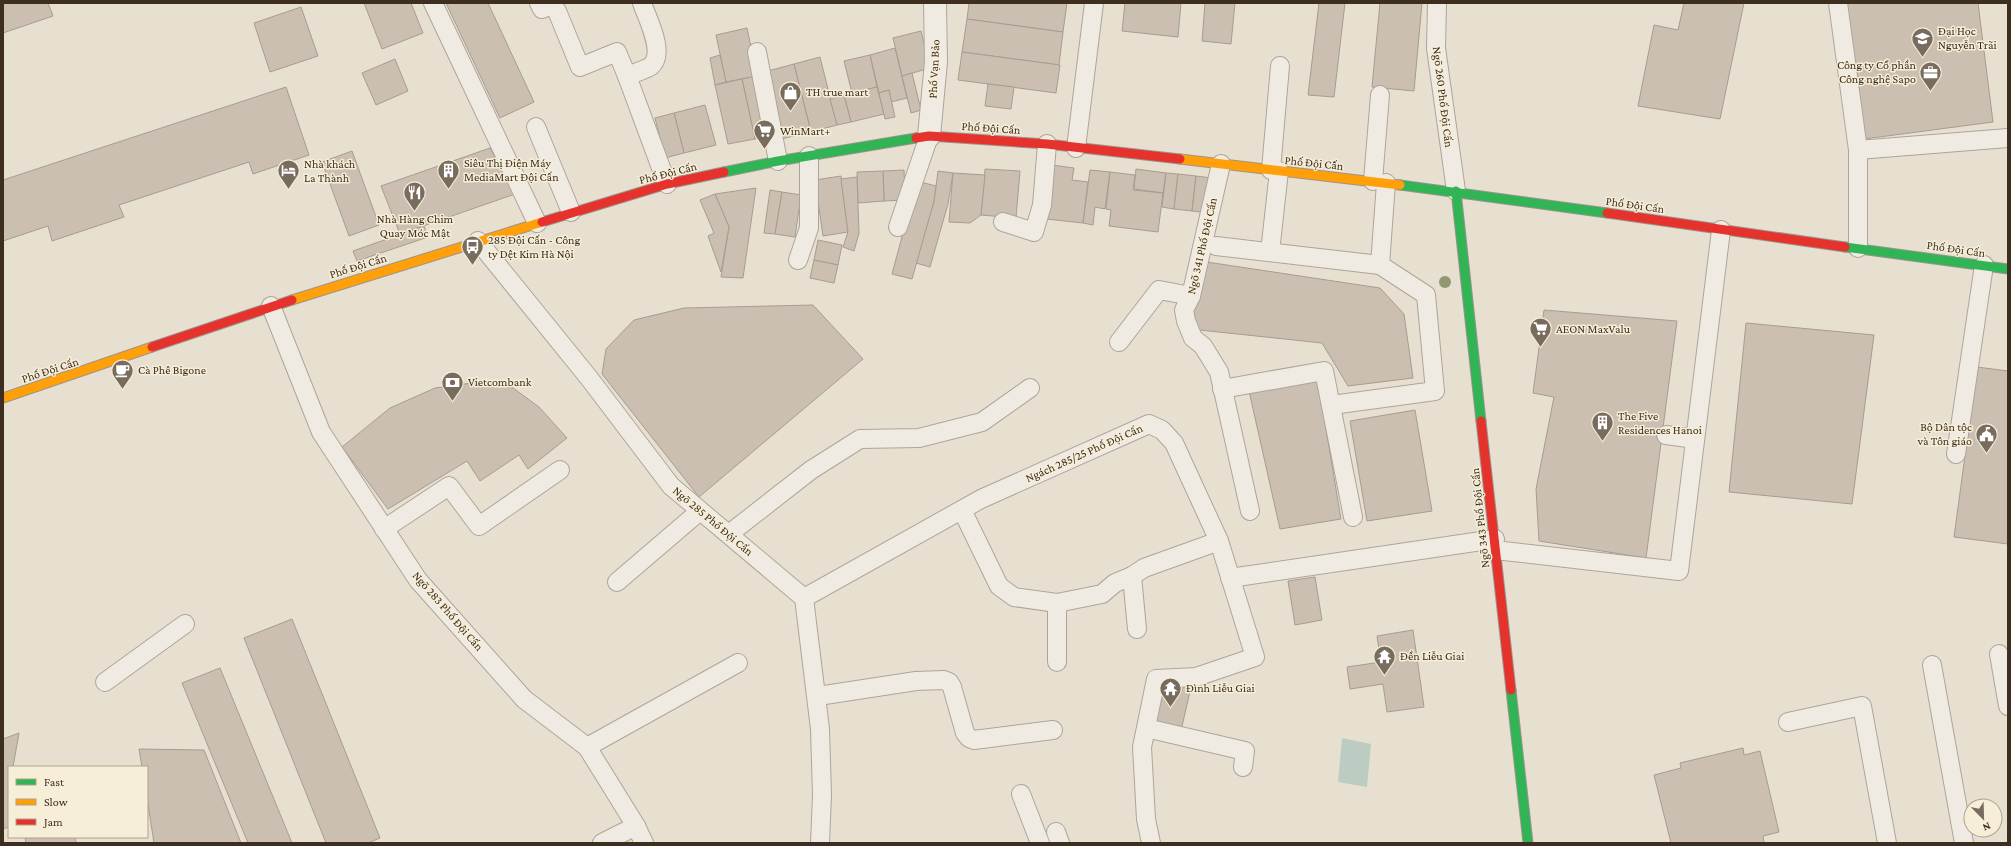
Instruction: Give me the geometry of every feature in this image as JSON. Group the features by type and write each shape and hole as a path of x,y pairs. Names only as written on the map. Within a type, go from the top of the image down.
{"street":[{"name":"Phố Vạn Bảo","path":"929,136 936,62 935,3"},
{"name":"Phố Đội Cấn","path":"3,398 271,306 571,212 667,184 778,161 929,136 1047,144 1456,190 1721,230 2008,269"},
{"name":"Ngõ 343 Phố Đội Cấn","path":"1456,190 1528,843"}],"lane":[{"path":"433,3 536,223"},
{"path":"539,3 542,9 550,6 554,7 557,11 580,67 617,52 628,76 667,184"},
{"path":"628,76 651,66 657,56 656,43 642,3"},
{"path":"1076,148 1094,3"},
{"name":"Ngõ 260 Phố Đội Cấn","path":"1437,3 1436,48 1456,190"},
{"path":"1838,3 1858,150 1858,248"},
{"path":"757,52 778,161"},
{"path":"1270,252 1280,66"},
{"path":"1380,94 1380,265"},
{"path":"536,127 571,212"},
{"path":"898,227 929,136"},
{"path":"1858,150 2008,138"},
{"path":"1003,222 1034,232 1042,205 1047,144"},
{"path":"798,260 809,228 809,156"},
{"name":"Ngõ 341 Phố Đội Cấn","path":"1221,164 1191,296 1184,310 1188,328 1193,338 1203,346 1219,372 1250,511"},
{"path":"1230,578 1495,544 1679,571 1721,230"},
{"name":"Ngõ 285 Phố Đội Cấn","path":"478,242 589,378 671,486 804,598"},
{"path":"1216,246 1380,265 1426,296 1436,391 1332,405"},
{"path":"1956,454 1984,265"},
{"path":"1119,342 1159,290 1191,296"},
{"name":"Ngõ 283 Phố Đội Cấn","path":"271,306 321,432 418,580 524,699 587,747 636,826 644,843"},
{"path":"1222,389 1324,371 1353,516"},
{"path":"729,534 811,470 860,439 919,438 982,422 1030,388"},
{"name":"Ngách 285/25 Phố Đội Cấn","path":"804,598 981,499 1149,424 1162,430 1174,443 1219,541 1254,657 1196,677 1156,679 1146,728"},
{"path":"1666,436 1695,439"},
{"path":"384,528 448,486 479,526 560,470"},
{"path":"962,510 1000,586 1014,597 1057,603 1102,594 1115,583 1132,576 1144,568 1219,541"},
{"path":"617,582 700,511"},
{"path":"1132,576 1138,628"},
{"path":"804,598 818,696 821,780 820,843"},
{"path":"1057,603 1057,662"},
{"path":"105,682 184,624"},
{"path":"1999,654 2008,706"},
{"path":"587,747 738,663"},
{"path":"1932,664 1964,843"},
{"path":"818,696 916,681 944,680 949,682 952,687 965,733 969,738 974,740 1053,730"},
{"path":"1788,722 1862,706 1887,843"},
{"path":"1151,843 1146,819 1142,747 1146,728 1245,751 1243,767"},
{"path":"1021,794 1040,843"},
{"path":"602,843 636,826"}],"shaded area":[{"path":"1342,738 1371,744 1367,787 1338,782"}],"building":[{"path":"3,3 48,3 53,16 3,33"},
{"path":"364,3 411,3 423,33 382,49"},
{"path":"446,3 488,3 534,102 500,118"},
{"path":"969,3 1067,3 1063,32 967,19"},
{"path":"1125,3 1181,3 1178,37 1122,31"},
{"path":"1205,3 1235,3 1231,44 1202,41"},
{"path":"1319,3 1345,3 1334,97 1308,95"},
{"path":"1380,3 1422,3 1414,91 1372,87"},
{"path":"1684,3 1744,3 1720,119 1638,106 1654,25 1678,30"},
{"path":"1847,3 1978,3 1993,122 1864,139"},
{"path":"301,7 318,56 270,72 254,23"},
{"path":"967,19 1063,32 1059,65 962,52"},
{"path":"747,28 757,76 726,82 716,35"},
{"path":"921,31 930,68 902,76 893,38"},
{"path":"895,48 907,98 891,102 889,90 879,93 870,55"},
{"path":"962,52 1060,65 1056,93 958,80"},
{"path":"720,55 726,82 715,85 710,58"},
{"path":"870,55 877,87 852,93 844,61"},
{"path":"820,57 837,125 811,132 794,64"},
{"path":"395,59 408,91 376,105 362,73"},
{"path":"794,64 811,132 781,139 764,72"},
{"path":"912,73 921,110 911,113 902,76"},
{"path":"757,76 770,135 755,139 742,79"},
{"path":"742,79 755,139 728,144 715,85"},
{"path":"988,84 1014,87 1011,109 985,106"},
{"path":"286,87 309,155 253,174 249,162 119,205 124,217 52,241 48,226 3,241 3,180"},
{"path":"877,87 884,114 851,122 844,95"},
{"path":"889,90 895,117 885,119 879,93"},
{"path":"844,95 851,122 837,125 830,99"},
{"path":"705,105 716,145 684,153 674,113"},
{"path":"674,113 684,153 665,158 655,118"},
{"name":"Siêu Thị Điện Máy MediaMart Đội Cấn","path":"490,148 515,194 400,234 381,186"},
{"path":"352,151 379,225 349,236 322,162"},
{"path":"1052,165 1074,168 1072,180 1088,182 1083,223 1046,219"},
{"path":"985,169 1020,171 1016,218 981,215"},
{"path":"1136,169 1166,173 1163,193 1134,189"},
{"path":"904,170 905,200 884,201 883,171"},
{"path":"1090,170 1110,172 1105,209 1095,207 1093,225 1083,223"},
{"path":"883,171 884,201 858,203 857,172"},
{"path":"938,171 953,173 948,204 930,267 916,263 934,201"},
{"path":"1110,172 1135,175 1133,190 1163,193 1158,232 1109,226 1111,210 1106,209"},
{"path":"953,173 985,175 981,215 970,223 949,222"},
{"path":"1166,173 1178,174 1174,209 1162,207"},
{"path":"1178,174 1196,176 1192,211 1174,209"},
{"path":"841,176 848,232 823,236 815,180"},
{"path":"1196,176 1212,178 1208,213 1192,211"},
{"path":"857,177 859,233 854,251 843,247 848,232 841,179"},
{"path":"917,181 936,186 934,201 912,279 892,274"},
{"path":"756,188 743,278 721,277 729,227 715,194"},
{"path":"770,190 782,192 775,234 764,233"},
{"path":"782,192 801,195 795,237 775,234"},
{"path":"715,194 729,227 721,272 708,236 714,233 700,200"},
{"path":"424,226 428,237 357,261 353,251"},
{"path":"818,240 842,245 838,265 814,260"},
{"path":"814,260 838,265 834,283 810,278"},
{"path":"1200,261 1380,288 1404,314 1413,378 1348,386 1322,343 1190,329"},
{"path":"813,305 863,359 699,497 602,374 606,349 634,320 684,308"},
{"name":"The Five Residences Hanoi","path":"1544,310 1677,321 1646,558 1539,541 1536,489 1554,397 1533,393"},
{"path":"1746,323 1874,335 1852,504 1729,492"},
{"name":"Bộ Dân tộc và Tôn giáo","path":"1977,367 2008,371 2008,544 1954,537"},
{"path":"1318,381 1341,519 1280,529 1249,391"},
{"path":"479,382 513,388 539,407 567,438 528,469 519,455 480,481 467,461 388,509 342,447 390,408 435,388"},
{"path":"1415,410 1432,511 1367,521 1350,421"},
{"path":"1315,577 1322,620 1295,625 1288,581"},
{"path":"292,619 380,838 368,843 326,843 244,638"},
{"name":"Đền Liễu Giai","path":"1413,630 1424,707 1387,712 1383,684 1350,689 1347,667 1381,662 1377,636"},
{"path":"220,668 292,843 248,843 182,683"},
{"name":"Đình Liễu Giai","path":"1161,680 1191,687 1180,735 1151,729"},
{"path":"19,733 13,766 8,766 8,827 3,829 3,739"},
{"path":"1743,748 1744,755 1760,751 1779,832 1763,836 1764,843 1671,843 1654,775 1681,768 1680,763"},
{"path":"139,749 204,750 241,843 154,843 148,804 148,766 142,766"},
{"path":"25,838 75,838 76,843 26,843"}],"traffic: fast":[{"path":"724,172 778,161 916,138"},
{"path":"1400,185 1607,213"},
{"path":"1456,191 1481,421"},
{"path":"1845,247 2008,269"},
{"path":"1511,690 1528,843"}],"traffic: slow":[{"path":"1180,159 1400,185"},
{"path":"292,300 542,222"},
{"path":"3,398 152,347"}],"traffic: jam":[{"path":"916,138 929,136 1047,144 1180,159"},
{"path":"542,222 667,184 724,172"},
{"path":"1607,213 1845,247"},
{"path":"152,347 292,300"},
{"path":"1481,421 1511,690"}],"place":[{"name":"Đại Học Nguyễn Trãi","path":"1922,58"},
{"name":"Công ty Cổ phần Công nghệ Sapo","path":"1931,92"},
{"name":"TH true mart","path":"791,112"},
{"name":"WinMart+","path":"764,150"},
{"name":"Nhà khách La Thành","path":"288,190"},
{"name":"Siêu Thị Điện Máy MediaMart Đội Cấn","path":"448,190"},
{"name":"Nhà Hàng Chim Quay Móc Mật","path":"415,212"},
{"name":"285 Đội Cấn - Công ty Dệt Kim Hà Nội","path":"473,266"},
{"name":"AEON MaxValu","path":"1540,348"},
{"name":"Cà Phê Bigone","path":"122,390"},
{"name":"Vietcombank","path":"453,402"},
{"name":"The Five Residences Hanoi","path":"1603,442"},
{"name":"Bộ Dân tộc và Tôn giáo","path":"1987,454"},
{"name":"Đền Liễu Giai","path":"1384,676"},
{"name":"Đình Liễu Giai","path":"1171,708"}]}
